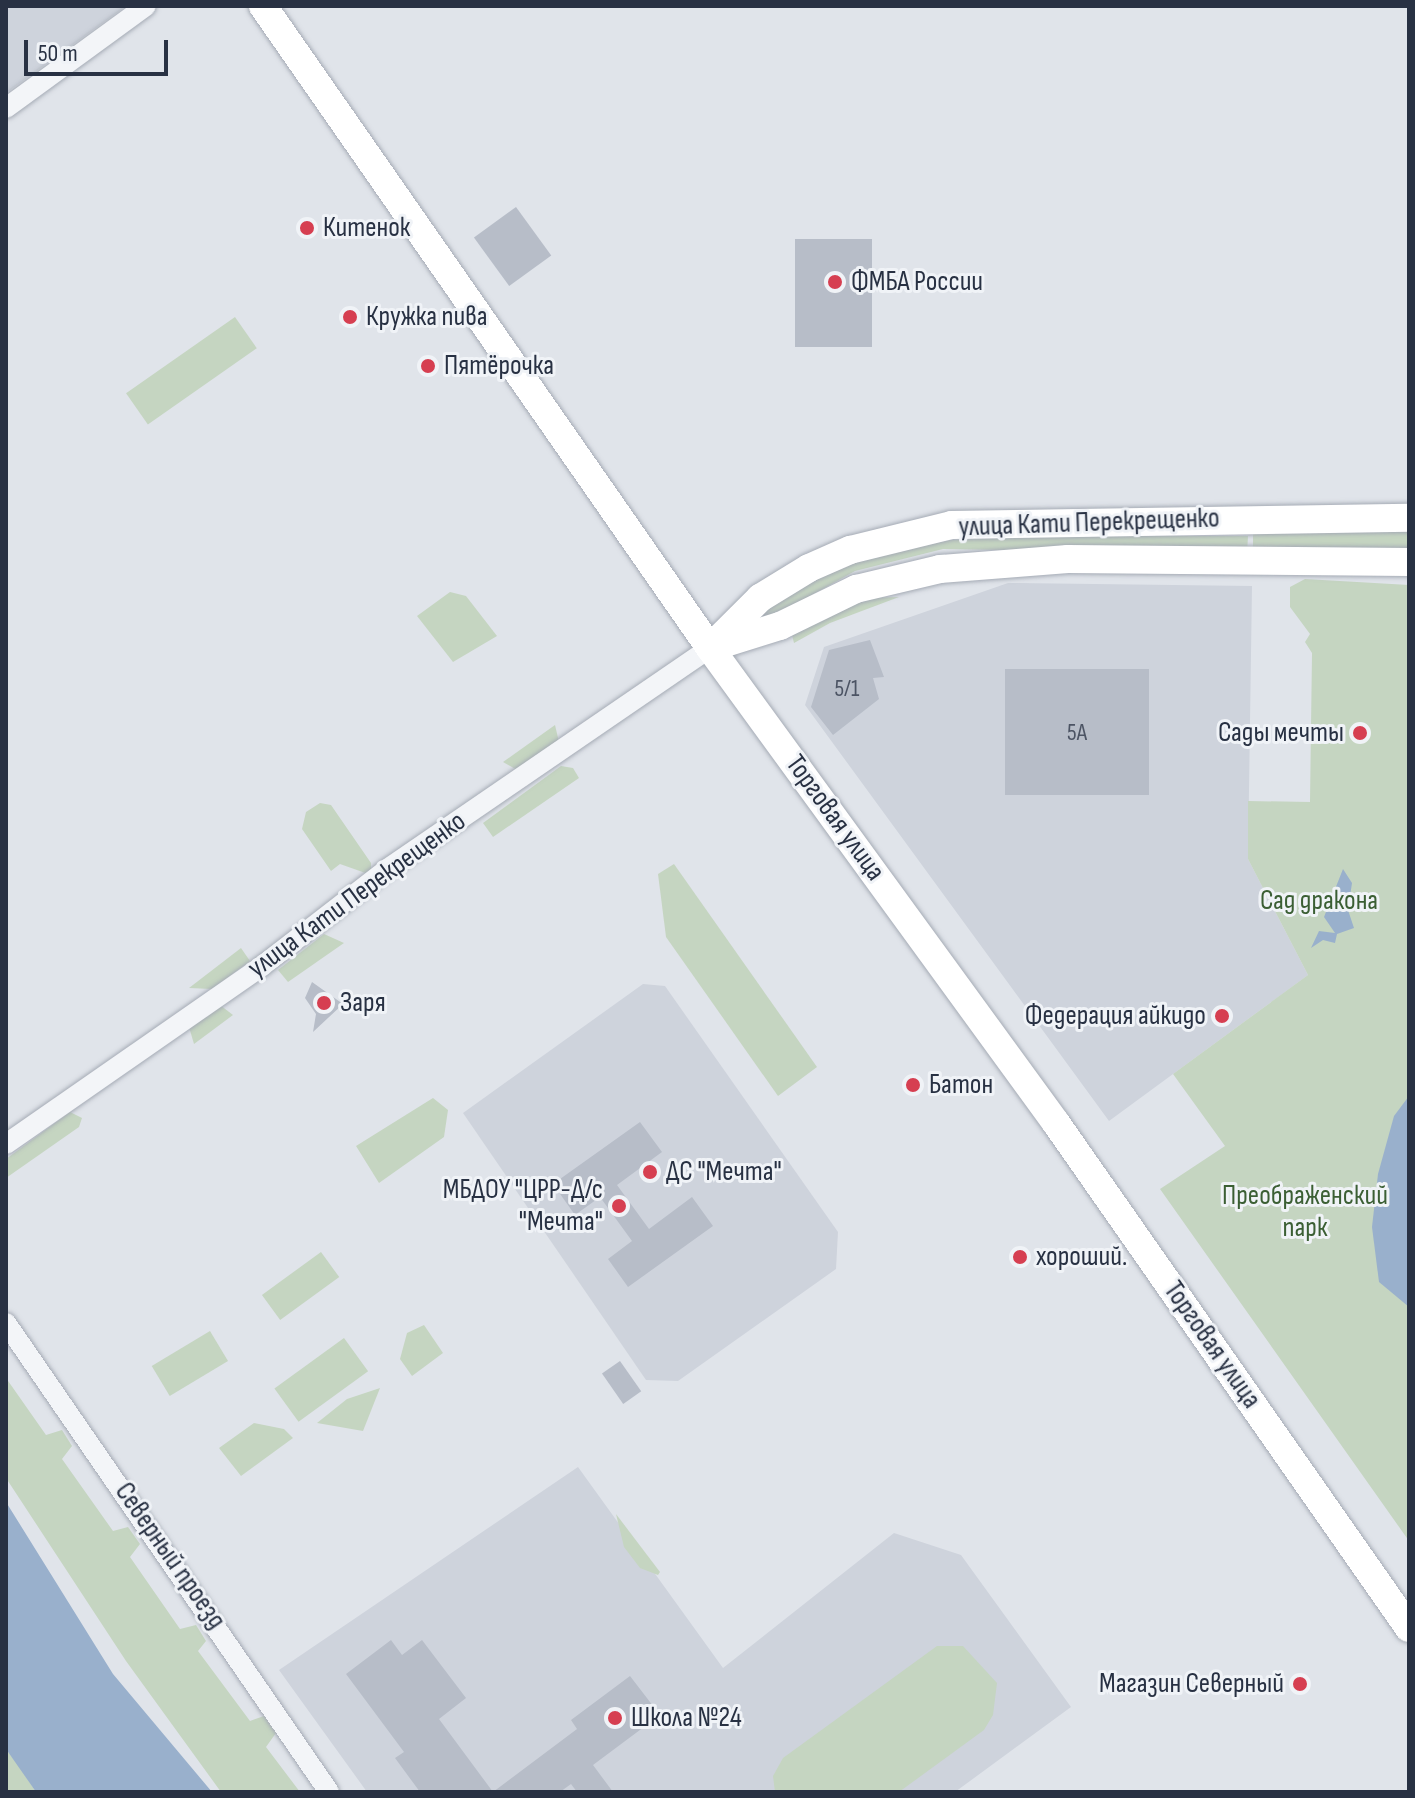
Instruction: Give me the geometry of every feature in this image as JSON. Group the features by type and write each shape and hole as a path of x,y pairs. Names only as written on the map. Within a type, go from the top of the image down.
{"street":[{"path":"6,108 146,6"},
{"name":"Торговая улица","path":"263,6 710,648 1038,1097 1409,1628"},
{"name":"улица Кати Перекрещенко","path":"6,1144 262,966 387,869 710,648 760,598 809,568 850,550 952,525 1409,518"},
{"name":"улица Кати Перекрещенко","path":"710,648 780,626 856,589 940,569 1068,559 1409,562"},
{"name":"Северный проезд","path":"6,1323 329,1792"}],"shaded area":[{"path":"6,6 126,6 6,93"},
{"path":"1008,583 1252,586 1248,859 1308,975 1109,1121 805,705 824,647"},
{"name":"ДС \"Мечта\"","path":"643,984 665,986 838,1232 836,1269 678,1381 646,1380 463,1113"},
{"path":"578,1467 723,1668 894,1533 961,1555 1071,1707 955,1792 367,1792 279,1670"}],"green space":[{"path":"235,317 257,348 148,424 126,393"},
{"path":"1253,532 1409,532 1409,550 1253,550"},
{"path":"1248,536 1247,554 943,549 855,571 751,629 757,612 851,561 951,540"},
{"name":"Преображенский парк","path":"1305,579 1409,585 1409,1541 1160,1189 1225,1146 1173,1074 1308,975 1248,859 1248,801 1310,802 1312,653 1305,642 1310,634 1290,607 1290,587"},
{"path":"450,592 466,596 497,636 453,662 417,616"},
{"path":"899,597 830,623 794,643 792,635 861,598"},
{"path":"555,725 559,742 517,770 503,762"},
{"path":"561,766 573,768 579,778 493,837 483,823"},
{"path":"320,803 331,805 371,863 371,875 340,864 331,871 302,829 306,812"},
{"path":"674,864 817,1067 778,1096 666,937 658,874"},
{"path":"324,934 344,943 288,982 278,970"},
{"path":"241,948 250,961 212,989 189,988"},
{"path":"220,1005 233,1015 194,1044 189,1027"},
{"path":"433,1098 448,1110 444,1137 379,1183 356,1146"},
{"path":"70,1112 82,1118 79,1127 6,1178 6,1159"},
{"path":"321,1252 339,1277 280,1320 262,1295"},
{"path":"424,1325 443,1353 412,1376 400,1359 407,1333"},
{"path":"210,1331 228,1361 170,1396 152,1366"},
{"path":"344,1338 368,1371 299,1422 274,1389"},
{"path":"6,1378 46,1435 62,1430 72,1446 62,1459 113,1531 128,1527 140,1544 130,1557 180,1629 196,1625 206,1641 198,1651 250,1721 264,1716 276,1733 266,1747 300,1792 221,1792 126,1661 6,1478"},
{"path":"380,1388 363,1431 317,1423 347,1399"},
{"path":"254,1423 284,1429 293,1438 241,1476 219,1448"},
{"path":"616,1514 660,1572 658,1575 640,1568 624,1547"},
{"path":"937,1646 963,1646 997,1683 993,1715 984,1730 899,1792 775,1792 773,1776 783,1758"},
{"path":"6,1749 19,1766 36,1792 6,1792"}],"water":[{"path":"1343,869 1352,883 1348,910 1354,928 1337,934 1335,943 1323,940 1311,948 1319,931 1335,933 1324,917"},
{"path":"1409,1096 1409,1307 1379,1282 1372,1227 1378,1174 1394,1116"},
{"path":"6,1502 113,1674 212,1792 36,1792 6,1749"}],"building":[{"path":"516,207 551,256 509,286 474,238"},
{"name":"ФМБА России","path":"795,239 872,239 872,347 795,347"},
{"path":"870,640 884,677 873,678 879,699 833,735 811,707 829,650"},
{"path":"1005,669 1149,669 1149,795 1005,795"},
{"name":"Заря","path":"312,982 343,1004 313,1032 316,1014 305,998"},
{"name":"МБДОУ \"ЦРР-Д/с \"Мечта\"","path":"640,1122 662,1152 617,1185 649,1229 692,1197 713,1226 628,1287 608,1259 632,1241 600,1197 575,1215 553,1184"},
{"path":"620,1361 641,1391 623,1404 602,1374"},
{"path":"391,1640 402,1655 422,1640 466,1698 439,1719 493,1792 420,1792 395,1758 404,1752 346,1674"},
{"path":"630,1676 660,1715 593,1765 613,1792 577,1792 571,1784 560,1792 493,1792 577,1729 571,1720"}],"place":[{"name":"Китенок","path":"307,228"},
{"name":"ФМБА России","path":"835,282"},
{"name":"Кружка пива","path":"350,317"},
{"name":"Пятёрочка","path":"428,366"},
{"name":"Сады мечты","path":"1360,733"},
{"name":"Заря","path":"324,1003"},
{"name":"Федерация айкидо","path":"1222,1016"},
{"name":"Батон","path":"913,1085"},
{"name":"ДС \"Мечта\"","path":"650,1172"},
{"name":"МБДОУ \"ЦРР-Д/с \"Мечта\"","path":"619,1206"},
{"name":"хороший.","path":"1020,1257"},
{"name":"Магазин Северный","path":"1300,1684"},
{"name":"Школа №24","path":"615,1718"}],"park label":[{"name":"Сад дракона","path":"1319,901"}]}
